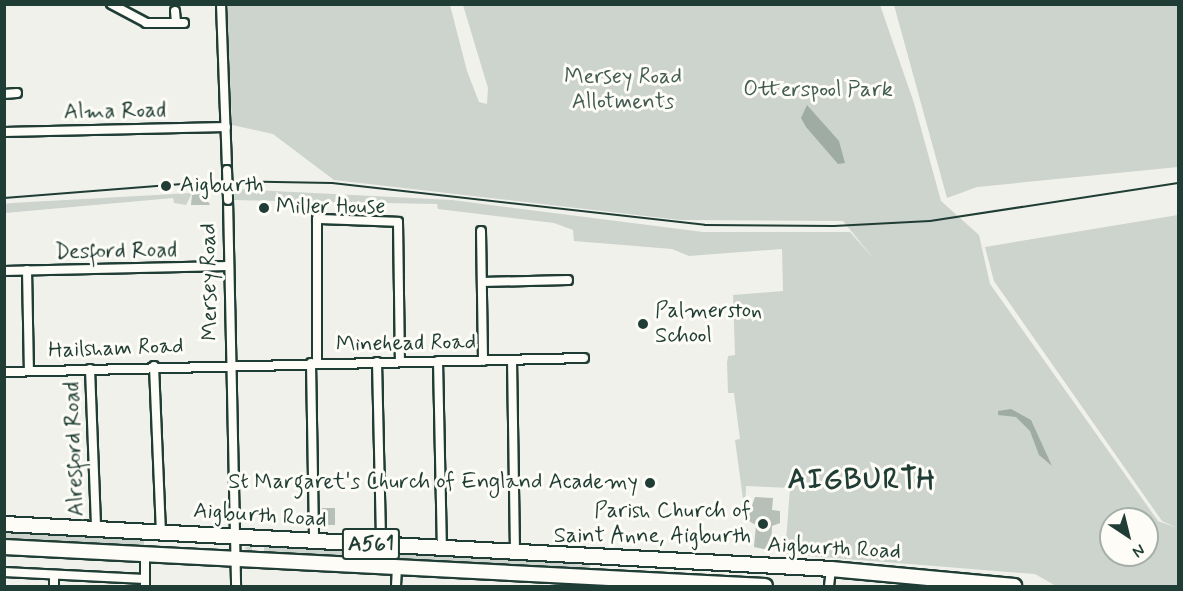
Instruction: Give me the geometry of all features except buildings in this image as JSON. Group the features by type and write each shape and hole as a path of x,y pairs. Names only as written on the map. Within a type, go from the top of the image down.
{"highway":[{"name":"Aigburth Road","path":"4,524 831,569 1014,586"},
{"name":"Aigburth Road","path":"4,547 765,586"}],"street":[{"path":"111,4 146,23 180,23 175,11"},
{"name":"Mersey Road","path":"221,4 228,200 236,586"},
{"path":"4,94 17,93"},
{"name":"Alma Road","path":"5,134 226,127"},
{"path":"314,540 317,219 398,222 400,361"},
{"path":"481,231 483,361"},
{"name":"Desford Road","path":"4,271 78,273 228,266"},
{"path":"27,270 29,371"},
{"path":"482,282 568,280"},
{"name":"Minehead Road","path":"230,364 584,358"},
{"path":"512,360 515,551"},
{"path":"438,361 442,547"},
{"path":"377,362 381,544"},
{"name":"Hailsham Road","path":"4,372 230,364"},
{"path":"154,366 161,531"},
{"name":"Alresford Road","path":"90,369 96,528"},
{"path":"4,573 145,583 145,556"},
{"path":"396,586 397,566"},
{"path":"829,586 831,569"},
{"path":"54,576 54,586"}],"green space":[{"path":"227,5 450,5 467,71 479,102 487,104 488,88 463,5 880,5 914,103 941,201 979,235 990,284 1148,507 1099,507 1099,567 1159,567 1159,521 1177,528 1162,521 1159,517 1159,507 1152,507 994,281 985,247 1178,215 1178,586 1056,586 1035,574 785,554 790,488 746,486 745,513 735,440 740,439 734,393 728,393 727,363 728,356 735,355 733,295 783,291 782,249 689,256 672,249 574,241 573,230 554,223 438,209 437,204 234,200 235,189 452,200 703,232 850,232 874,259 843,221 680,220 334,180 273,134 232,125"},
{"path":"894,5 1178,5 1178,167 977,187 947,198"},
{"path":"192,193 186,205 174,203 173,198 5,213 5,204 12,203"},
{"path":"4,530 144,540 144,550 5,542"},
{"path":"252,545 590,565 590,575 311,557 256,552 264,551 264,546 252,546 252,552 244,548"}],"shaded area":[{"path":"807,105 839,141 845,163 838,164 806,127 801,118"},
{"path":"1011,409 1031,420 1052,466 1039,455 1030,431 1016,417 998,415 998,411"}],"railway":[{"path":"4,198 220,181 332,183 705,225 834,226 930,221 1178,183"}],"place":[{"name":"Aigburth","path":"166,186"},
{"name":"Miller House","path":"264,208"},
{"name":"Palmerston School","path":"643,324"},
{"name":"St Margaret's Church of England Academy","path":"650,483"},
{"name":"Parish Church of Saint Anne, Aigburth","path":"763,524"}],"district":[{"name":"AIGBURTH","path":"862,481"}],"park label":[{"name":"Mersey Road Allotments","path":"623,90"},
{"name":"Otterspool Park","path":"818,91"}]}
